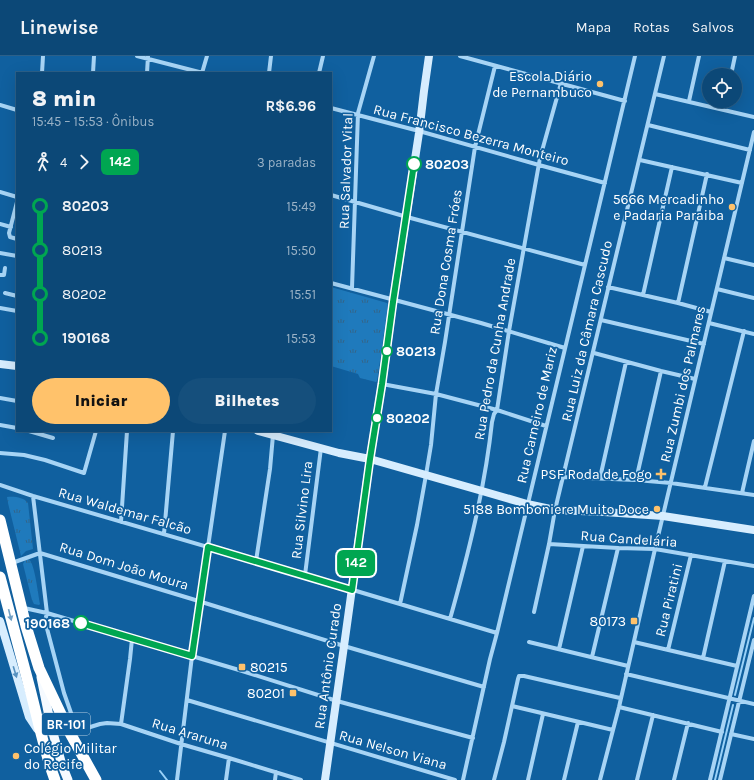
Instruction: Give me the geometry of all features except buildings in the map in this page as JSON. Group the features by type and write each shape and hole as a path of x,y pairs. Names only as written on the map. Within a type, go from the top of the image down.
{"highway":[{"name":"BR-101","path":"0,520 21,608 39,668 74,732 96,780"},
{"name":"BR-101","path":"0,577 48,763 55,780"}],"main road":[{"path":"39,668 51,726 62,765 68,780"}],"street":[{"path":"42,72 43,56"},
{"path":"93,72 94,56"},
{"path":"137,56 148,57 199,72"},
{"path":"202,72 207,56"},
{"path":"269,72 271,56"},
{"path":"319,72 324,56"},
{"name":"Rua Salvador Vital","path":"352,288 358,110 374,56"},
{"name":"Rua Antônio Curado","path":"325,780 429,56"},
{"path":"460,56 625,101"},
{"name":"Rua Carneiro de Mariz","path":"463,780 490,659 635,56"},
{"name":"Rua Luiz da Câmara Cascudo","path":"534,612 555,510 594,354 608,287 664,56"},
{"path":"689,101 699,56"},
{"path":"732,68 735,56"},
{"path":"147,72 148,57"},
{"name":"Rua Dona Cosma Fróes","path":"400,604 417,525 431,445 436,394 475,147 495,66"},
{"name":"Rua Pedro da Cunha Andrade","path":"450,619 462,576 482,490 492,422 494,414 497,410 509,331 539,165 561,83"},
{"path":"655,94 754,117"},
{"path":"0,105 16,110"},
{"name":"Rua Francisco Bezerra Monteiro","path":"332,108 605,183"},
{"path":"648,125 750,150"},
{"name":"Rua Zumbi dos Palmares","path":"600,780 754,132"},
{"path":"640,160 742,182"},
{"path":"643,295 672,167"},
{"path":"678,303 707,174"},
{"path":"0,192 16,197"},
{"path":"332,195 462,232 585,264"},
{"path":"16,206 10,236 16,239"},
{"path":"0,224 11,227"},
{"path":"0,253 16,256"},
{"path":"724,258 754,265"},
{"path":"0,275 4,275 5,268"},
{"path":"332,283 394,299 565,348"},
{"path":"608,287 711,312"},
{"path":"717,289 754,298"},
{"path":"5,293 16,296"},
{"path":"0,308 16,311"},
{"path":"601,320 704,344"},
{"path":"709,323 754,334"},
{"path":"705,487 744,332"},
{"path":"594,354 695,379"},
{"path":"600,478 626,362"},
{"path":"0,364 16,366"},
{"path":"636,480 661,371"},
{"path":"382,384 436,394 497,410 546,426"},
{"path":"0,398 16,401"},
{"path":"0,425 16,428"},
{"path":"32,432 53,438"},
{"path":"0,453 24,455 45,460 84,473 96,432"},
{"path":"121,522 128,432"},
{"path":"164,534 173,432"},
{"path":"177,780 192,656 224,432"},
{"path":"262,432 339,453 370,459 527,504 555,510 663,516 754,530"},
{"path":"256,561 270,469 273,435"},
{"path":"742,493 754,441"},
{"name":"Rua Silvino Lira","path":"305,575 321,448"},
{"path":"563,477 671,483 754,495"},
{"name":"Rua Waldemar Falcão","path":"0,485 497,633"},
{"path":"33,496 47,613 45,621 74,732"},
{"name":"Rua Candelária","path":"549,544 655,549 754,566"},
{"path":"559,649 584,546"},
{"path":"592,657 618,548"},
{"name":"Rua Dom João Moura","path":"10,564 40,553 484,687"},
{"name":"Rua Piratini","path":"668,650 691,555"},
{"path":"703,658 725,561"},
{"path":"710,780 754,596"},
{"path":"21,608 47,613 239,670 336,701 473,738"},
{"path":"0,621 29,717 41,735"},
{"path":"121,724 132,639"},
{"path":"720,780 754,640"},
{"path":"529,642 628,666"},
{"path":"634,642 737,666"},
{"path":"626,674 754,704"},
{"path":"494,780 518,679 520,676 620,698"},
{"name":"Rua Nelson Viana","path":"187,700 455,780"},
{"path":"512,706 613,730"},
{"path":"618,707 722,732"},
{"path":"528,780 544,714"},
{"path":"637,780 653,715"},
{"path":"564,780 578,722"},
{"path":"674,780 688,723"},
{"name":"Rua Araruna","path":"74,732 100,724 121,724 181,744 302,780"},
{"path":"732,734 754,739"},
{"path":"226,780 230,758"},
{"path":"275,780 276,772"}],"green space":[{"path":"332,287 387,303 388,305 377,381 360,378 358,374 332,366"},
{"path":"7,497 21,498 28,503 33,549 26,551 21,556 8,503"},
{"path":"29,559 35,573 39,605 34,604 32,600 23,564 25,560"}],"waterway":[{"path":"735,695 754,618"},
{"path":"715,780 733,705"},
{"path":"160,771 167,780"}],"bus line":[{"name":"142","path":"81,623 192,656 208,547 352,590 414,164"}],"place":[{"name":"Escola Diário de Pernambuco","path":"600,84"},
{"name":"80203","path":"414,164"},
{"name":"5666 Mercadinho e Padaria Paraiba","path":"732,207"},
{"name":"80213","path":"387,351"},
{"name":"80202","path":"377,418"},
{"name":"PSF Roda de Fogo","path":"661,474"},
{"name":"5188 Bomboniere Muito Doce","path":"657,509"},
{"name":"80173","path":"634,621"},
{"name":"190168","path":"81,623"},
{"name":"80215","path":"242,667"},
{"name":"80201","path":"293,693"},
{"name":"Colégio Militar do Recife","path":"16,756"}]}
